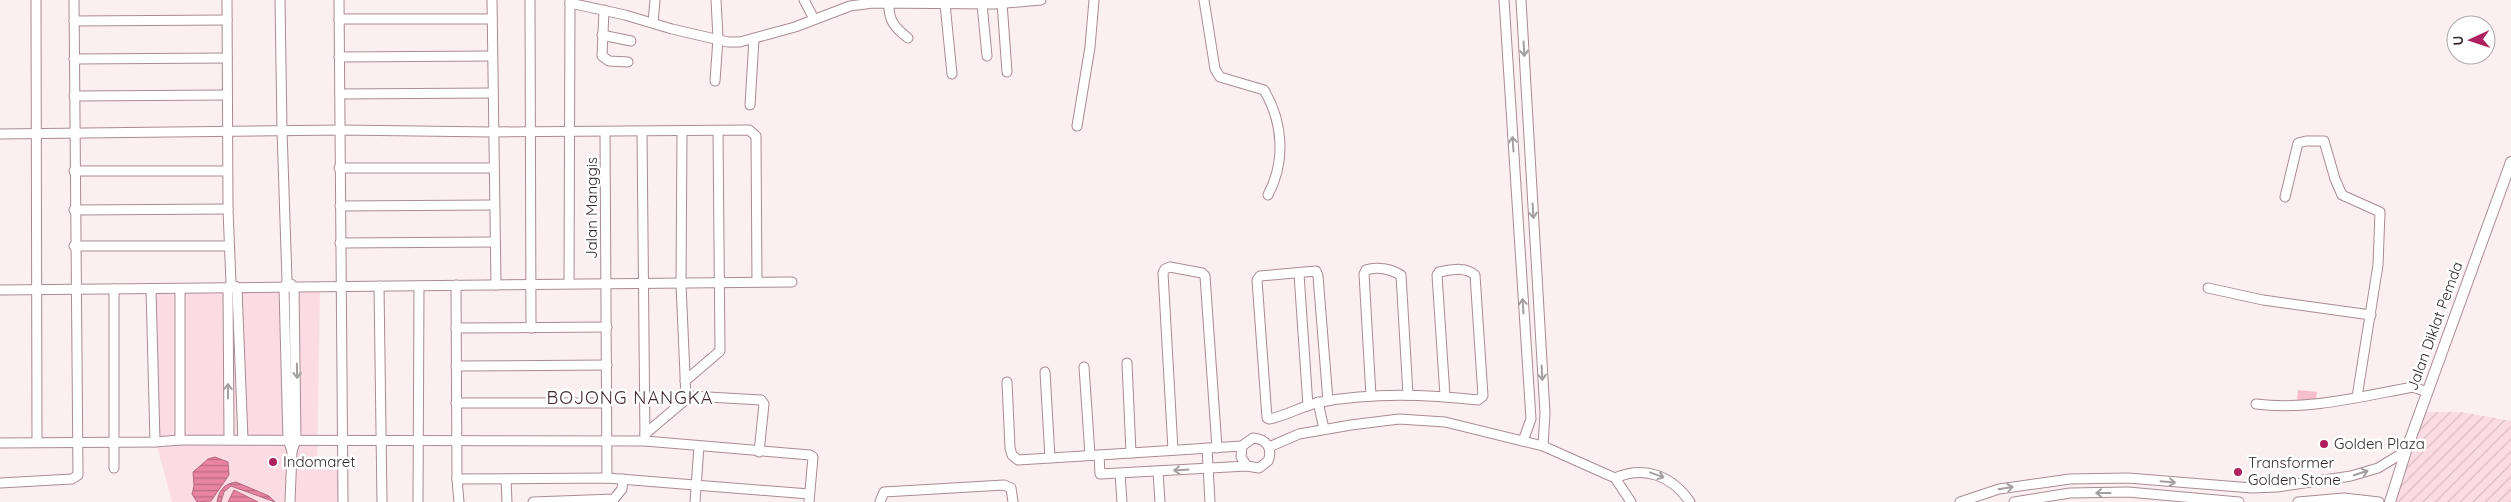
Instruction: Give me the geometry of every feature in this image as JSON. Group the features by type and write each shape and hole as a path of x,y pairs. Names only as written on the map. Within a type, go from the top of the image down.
{"street":[{"path":"36,0 37,442"},
{"path":"0,483 76,478 78,476 74,246 74,0"},
{"path":"227,0 229,246 243,440"},
{"path":"280,0 282,130 289,285 296,343 297,388 292,440"},
{"path":"339,0 343,502"},
{"path":"492,0 493,205 496,285"},
{"path":"530,0 531,328"},
{"path":"653,23 655,0"},
{"path":"715,82 718,38 716,0"},
{"path":"804,0 814,19"},
{"path":"569,283 568,132 570,2 728,42 754,39 795,27 850,6 889,3 982,4 1041,0"},
{"path":"1077,126 1090,47 1094,0"},
{"path":"1204,0 1214,69 1220,77 1264,90 1277,118 1280,158 1275,180 1268,195"},
{"path":"1504,0 1531,419 1523,441"},
{"path":"1521,0 1545,413 1543,446"},
{"path":"889,3 893,26 908,38"},
{"path":"1002,3 1007,72"},
{"path":"945,4 952,74"},
{"path":"982,4 987,56"},
{"path":"604,10 602,56 609,61 628,62"},
{"path":"339,19 492,19"},
{"path":"74,21 227,20"},
{"path":"602,35 631,41"},
{"path":"750,105 754,39"},
{"path":"339,57 492,56"},
{"path":"74,59 227,58"},
{"path":"340,94 493,93"},
{"path":"74,96 227,95"},
{"path":"0,134 282,130 493,132 718,132 749,130 756,136 757,282"},
{"name":"Jalan Manggis","path":"606,132 607,478"},
{"path":"642,132 645,437"},
{"path":"682,132 681,284 686,398"},
{"path":"685,381 720,351 718,132"},
{"path":"2285,197 2298,143 2324,141 2335,179 2342,195 2380,212 2378,265 2357,397"},
{"name":"Jalan Diklat Pemda","path":"2390,502 2406,451 2511,162"},
{"path":"339,168 493,168"},
{"path":"74,171 227,171"},
{"path":"340,206 493,205"},
{"path":"74,210 228,208"},
{"path":"340,243 495,242"},
{"path":"74,246 229,246"},
{"path":"1173,450 1163,274 1165,269 1170,267 1202,272 1205,276 1217,448"},
{"path":"1371,396 1364,274 1366,270 1371,268 1388,270 1402,275 1408,395"},
{"path":"1328,401 1318,276 1316,271 1258,277 1267,418 1272,419 1318,402 1328,401 1371,396 1445,396 1478,400 1483,396 1475,275 1464,269 1439,272 1437,275 1445,396"},
{"path":"1299,274 1308,406"},
{"path":"0,290 180,289 289,285 419,286 792,282"},
{"path":"289,285 286,343 287,388 292,440 290,502"},
{"path":"456,285 457,479 459,502"},
{"path":"379,286 382,502"},
{"path":"418,502 419,286"},
{"path":"229,440 232,287"},
{"path":"2208,288 2263,300 2371,315"},
{"path":"114,289 114,468"},
{"path":"151,289 155,442"},
{"path":"180,289 180,440"},
{"path":"456,328 607,327"},
{"path":"286,343 296,343"},
{"path":"1127,363 1131,453"},
{"path":"456,366 607,365"},
{"path":"1084,367 1094,455 1100,474 1247,466 1256,468 1265,465 1270,456 1269,447 1264,441 1256,438 1248,440 1242,446 1241,457 1247,466"},
{"path":"1045,372 1050,458"},
{"path":"1007,382 1010,448 1012,455 1018,460 1242,446"},
{"path":"2256,404 2274,406 2295,405 2413,387 2427,392"},
{"path":"287,388 297,388"},
{"path":"645,437 690,396 763,401 759,452"},
{"path":"1318,402 1324,429"},
{"path":"456,403 607,403"},
{"path":"1530,413 1545,413"},
{"path":"1269,447 1284,439 1324,429 1376,421 1412,420 1444,422 1543,446 1615,478 1631,502"},
{"path":"0,443 155,442 180,440 458,442 607,440 645,437 699,446 812,456 809,498 696,485 607,478 457,479"},
{"path":"695,502 699,446"},
{"path":"1207,448 1210,502"},
{"path":"1960,502 1999,489 2070,479 2128,478 2252,488 2277,487 2351,476 2378,468 2406,451"},
{"path":"1158,472 1160,502"},
{"path":"1615,478 1633,472 1650,472 1682,490 1690,502"},
{"path":"1120,474 1122,502"},
{"path":"506,479 506,502"},
{"path":"533,502 602,501 614,499 619,495 623,479"},
{"path":"880,502 884,492 1004,485 1011,488 1013,502"},
{"path":"2014,502 2070,493 2128,492 2239,502"},
{"path":"2298,502 2350,498 2379,502"}],"shaded area":[{"path":"320,291 317,469 339,470 339,502 172,502 157,446 150,408 152,294"},
{"path":"2298,390 2317,392 2316,401 2297,400"},
{"path":"2423,412 2461,412 2511,421 2511,502 2393,502"},
{"path":"215,457 228,462 229,475 211,501 197,502 192,494 194,486 193,472 208,459"},
{"path":"236,482 269,496 275,502 231,486 224,492 221,502 217,502 223,488 228,484"},
{"path":"234,490 258,502 228,502"}],"place":[{"name":"Golden Plaza","path":"2324,444"},
{"name":"Indomaret","path":"273,462"},
{"name":"Transformer Golden Stone","path":"2238,472"}],"district":[{"name":"BOJONG NANGKA","path":"630,398"}]}
